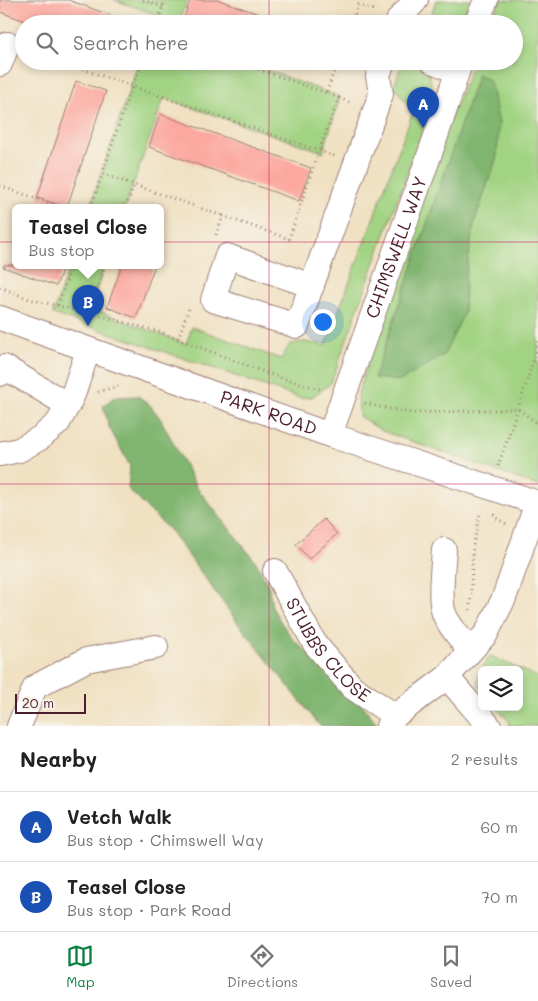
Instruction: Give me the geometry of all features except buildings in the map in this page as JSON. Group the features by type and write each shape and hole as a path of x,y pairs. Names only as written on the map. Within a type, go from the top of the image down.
{"street":[{"path":"403,15 416,0"},
{"path":"480,15 486,0"},
{"path":"312,286 382,94 378,76 380,70"},
{"name":"CHIMSWELL WAY","path":"330,434 458,70"},
{"name":"PARK ROAD","path":"0,318 330,434 538,503"},
{"path":"0,454 19,450 40,438 58,423 77,385 88,350"},
{"path":"0,374 4,367 68,405"},
{"path":"392,721 447,677 486,634 504,598 538,503"},
{"path":"444,550 442,602 445,616 455,631 474,647"},
{"name":"STUBBS CLOSE","path":"276,571 315,644 352,687 392,721"},
{"path":"20,726 35,687 86,660 156,647"},
{"path":"447,677 489,726"}],"path":[{"path":"143,0 163,7"},
{"path":"160,15 165,0"},
{"path":"354,15 358,5 377,11"},
{"path":"86,70 356,163"},
{"path":"92,204 139,70"},
{"path":"103,174 289,239 339,98 261,70"},
{"path":"326,93 335,70"},
{"path":"126,182 134,185 127,204"},
{"path":"0,186 52,204"},
{"path":"213,243 223,216"},
{"path":"58,306 71,269"},
{"path":"88,312 104,269"},
{"path":"0,288 29,299 88,312 160,332 272,374 380,407 412,413 518,409 538,424"},
{"path":"178,338 190,306"},
{"path":"498,466 518,409 537,349 538,340"},
{"path":"474,647 470,625 473,546 480,514"}],"green space":[{"path":"114,0 187,0 181,15 155,14"},
{"path":"436,0 470,0 464,15 431,15"},
{"path":"500,0 538,0 538,486 382,431 359,416 358,393 439,146 470,70 523,70 523,15 494,15"},
{"path":"136,70 267,70 340,97 323,152 164,98 126,204 91,204"},
{"path":"400,70 428,70 435,96 331,383 312,397 300,398 53,314 69,269 104,269 90,308 186,344 192,327 281,359 290,344 304,342 326,345 413,112 394,86"},
{"path":"478,74 490,81 499,123 497,156 474,224 465,280 464,313 444,355 400,381 374,378"},
{"path":"138,396 149,404 160,418 197,488 256,562 269,587 272,607 282,624 293,639 359,701 376,722 376,726 320,726 238,623 172,533 128,489 130,466 109,427 103,406 114,397"},
{"path":"490,656 513,666 484,666"},
{"path":"523,670 538,677 538,726 510,726 509,721 500,711 523,711"}],"place":[{"name":"Vetch Walk","path":"423,128"},
{"name":"Teasel Close","path":"88,326"}]}
